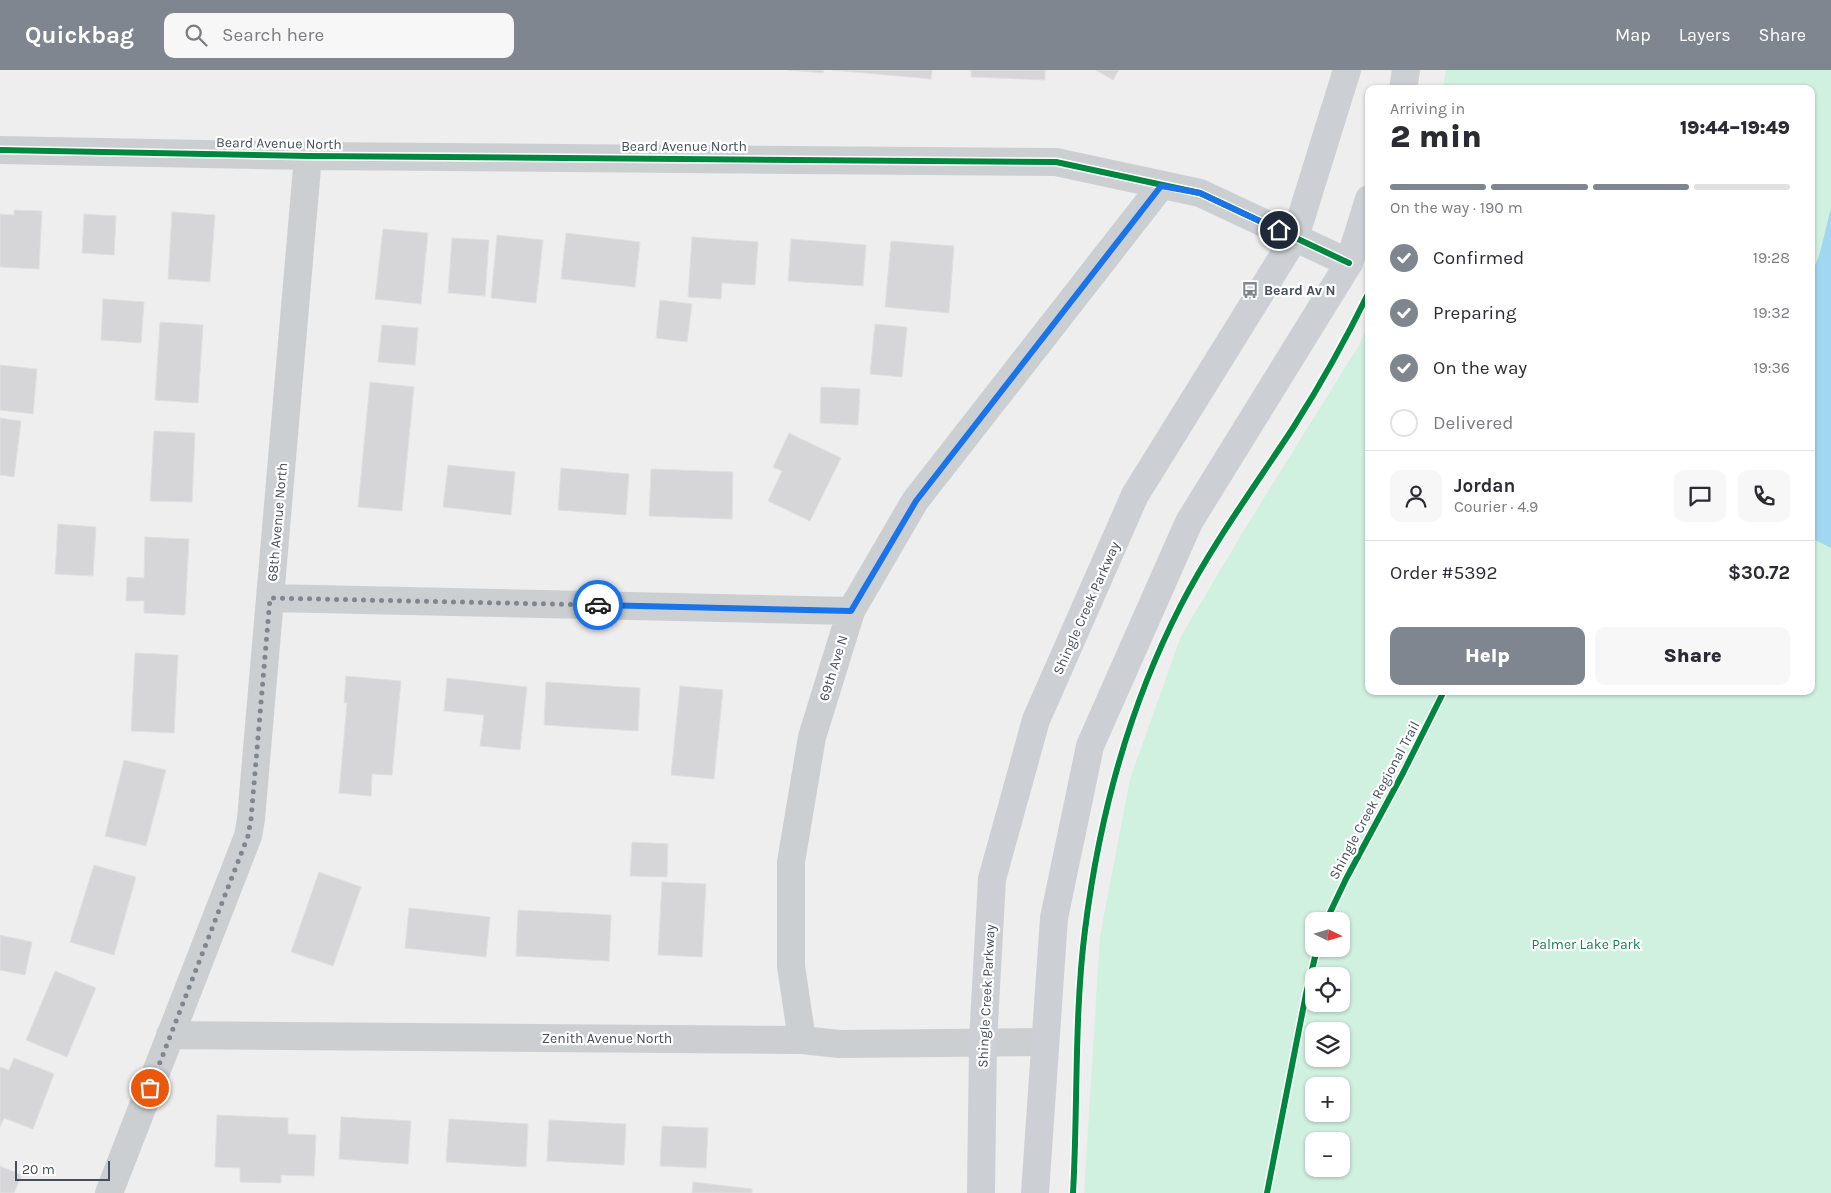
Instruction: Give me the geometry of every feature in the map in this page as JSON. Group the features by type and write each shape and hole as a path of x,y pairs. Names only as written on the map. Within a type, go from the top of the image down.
{"street":[{"name":"Shingle Creek Parkway","path":"981,1193 983,1041 992,879 1036,720 1135,495 1295,237 1347,70"},
{"path":"1404,85 1406,70"},
{"name":"Beard Avenue North","path":"0,150 308,156 1056,162 1200,193 1349,263"},
{"name":"68th Avenue North","path":"110,1193 248,836 308,156"},
{"name":"69th Ave N","path":"802,1040 791,966 792,862 812,737 851,611 916,501 1161,186"},
{"path":"1036,1193 1044,1042 1054,918 1090,746 1189,522 1349,263 1365,212"},
{"path":"270,598 851,611"},
{"name":"Zenith Avenue North","path":"170,1035 802,1040 839,1044 983,1041 1044,1042"}],"green space":[{"name":"Palmer Lake Park","path":"1446,70 1831,70 1831,1193 1084,1193 1100,936 1130,779 1181,636 1359,345 1365,331 1365,695 1815,695 1815,85 1444,85"}],"water":[{"path":"1831,208 1831,548 1815,540 1815,266"}],"building":[{"path":"788,70 824,70 823,73"},
{"path":"832,70 932,70 931,79"},
{"path":"971,70 1045,70 1045,80 971,77"},
{"path":"1096,70 1119,70 1113,80"},
{"path":"14,210 42,211 39,269 0,267 0,214 14,215"},
{"path":"172,212 215,215 210,282 168,279"},
{"path":"84,214 116,216 114,255 82,253"},
{"path":"383,229 428,233 421,304 375,299"},
{"path":"566,233 640,242 635,287 561,279"},
{"path":"497,235 543,240 536,303 491,298"},
{"path":"692,237 758,242 755,285 722,283 721,299 688,297"},
{"path":"452,238 489,240 485,296 448,293"},
{"path":"791,239 866,245 863,286 788,281"},
{"path":"891,241 954,246 949,313 885,307"},
{"path":"103,299 144,302 141,343 101,340"},
{"path":"660,300 692,304 687,342 656,338"},
{"path":"160,322 203,325 198,403 155,400"},
{"path":"875,324 907,327 902,377 870,374"},
{"path":"382,325 418,328 415,365 378,362"},
{"path":"0,365 37,369 33,414 0,410"},
{"path":"370,382 414,387 402,511 358,507"},
{"path":"821,387 860,389 858,425 820,423"},
{"path":"0,418 21,421 14,477 0,475"},
{"path":"154,431 195,433 192,502 150,501"},
{"path":"789,433 841,458 810,521 768,501 782,471 773,467"},
{"path":"448,465 515,472 511,515 443,507"},
{"path":"561,468 629,474 626,515 558,510"},
{"path":"651,469 733,472 732,519 649,516"},
{"path":"58,524 96,527 93,576 55,574"},
{"path":"145,537 189,539 185,615 144,613 144,601 126,601 127,577 144,578"},
{"path":"135,653 178,655 174,733 131,731"},
{"path":"346,676 401,681 392,775 372,774 371,796 339,793 347,703 344,703"},
{"path":"447,678 527,687 520,750 480,746 484,715 444,711"},
{"path":"546,682 640,688 638,731 544,725"},
{"path":"680,686 723,690 714,779 671,775"},
{"path":"124,760 166,770 146,846 105,836"},
{"path":"632,842 668,844 667,877 630,876"},
{"path":"94,865 136,877 114,955 70,942"},
{"path":"319,872 361,887 333,966 291,952"},
{"path":"662,882 706,884 702,957 658,955"},
{"path":"409,908 490,917 486,957 405,948"},
{"path":"518,910 611,915 609,961 516,956"},
{"path":"0,935 32,942 25,975 0,970"},
{"path":"55,971 96,988 67,1057 26,1040"},
{"path":"14,1058 54,1074 33,1129 4,1118 0,1127 0,1067 9,1070"},
{"path":"217,1115 288,1118 288,1134 316,1135 314,1176 281,1175 281,1183 240,1182 240,1168 215,1167"},
{"path":"341,1117 411,1121 408,1164 339,1159"},
{"path":"449,1119 528,1124 526,1167 446,1162"},
{"path":"549,1120 626,1124 624,1165 547,1161"},
{"path":"662,1126 708,1128 706,1168 660,1166"},
{"path":"0,1166 22,1175 14,1193 0,1193"},
{"path":"693,1182 752,1189 752,1193 692,1193"}],"cycle path":[{"path":"0,150 308,156 1056,162 1200,193 1349,263"},
{"path":"1073,1193 1079,996 1085,930 1091,888 1108,805 1131,723 1163,643 1193,582 1220,537 1293,428 1342,344 1365,300"},
{"name":"Shingle Creek Regional Trail","path":"1330,912 1442,695"},
{"path":"1267,1193 1315,958"}],"way so far":[{"path":"150,1088 248,836 270,598 598,605"}],"place":[{"name":"Beard Av N","path":"1250,290"}],"route":[{"path":"598,605 851,611 916,501 1161,186 1200,193 1279,230"}]}
